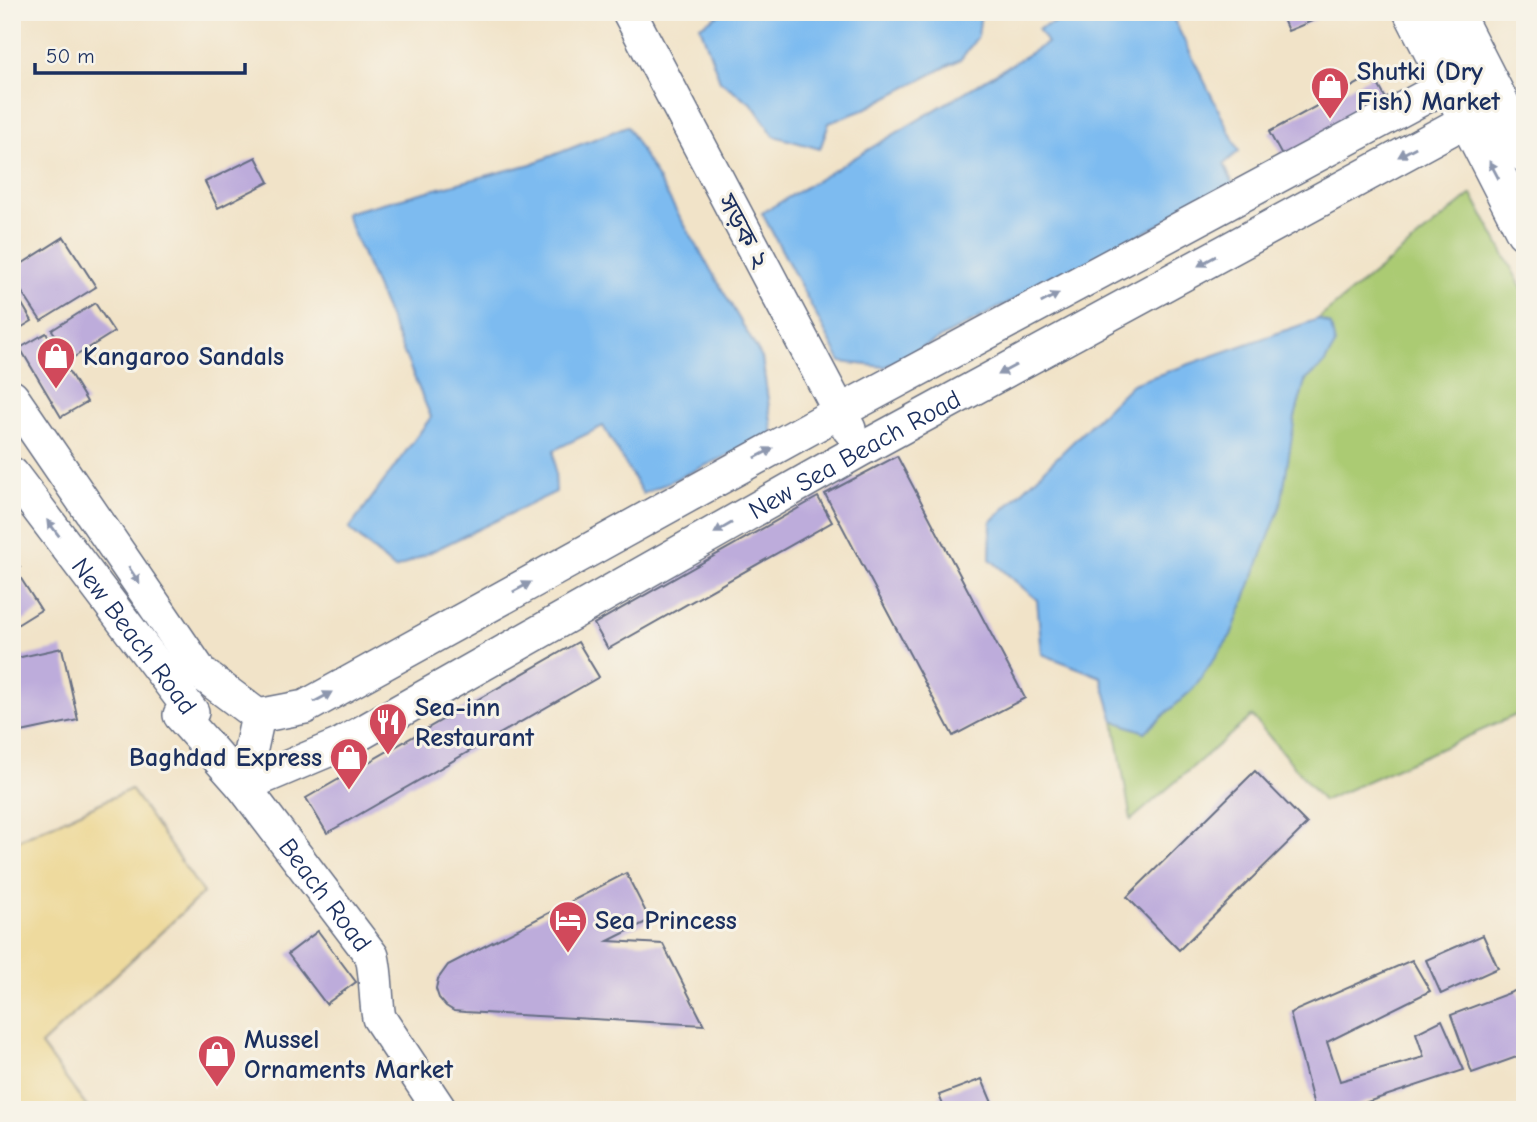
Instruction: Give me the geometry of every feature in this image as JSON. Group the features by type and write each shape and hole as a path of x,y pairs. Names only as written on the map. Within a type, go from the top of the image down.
{"highway":[{"path":"1413,12 1524,151"},
{"path":"1453,12 1466,76 1467,120 1525,231"}],"street":[{"name":"সড়ক ২","path":"629,12 860,450"},
{"name":"New Sea Beach Road","path":"258,716 305,707 839,412 1466,76"},
{"name":"New Sea Beach Road","path":"243,786 341,745 860,450 1467,120"},
{"name":"New Beach Road","path":"12,397 201,673 258,716"},
{"name":"New Beach Road","path":"12,474 192,712 180,715 243,786"},
{"path":"243,786 258,716"},
{"name":"Beach Road","path":"243,786 372,956 379,1018 440,1110"}],"green space":[{"path":"1472,194 1525,294 1525,711 1323,801 1252,716 1131,820 1114,721 1145,732 1295,417 1305,381 1324,364 1331,325 1318,319"}],"sand":[{"path":"131,789 203,893 41,1045 89,1110 12,1110 12,843"}],"water":[{"path":"723,12 981,12 978,36 961,59 863,110 829,123 820,149 774,136 752,104 720,81 700,26"},
{"path":"1079,12 1170,12 1239,151 1224,164 1234,186 885,367 841,362 762,213 1047,43 1038,29"},
{"path":"627,126 762,358 773,435 643,494 603,426 554,450 556,492 395,569 349,529 431,417 345,213 531,164"},
{"path":"1318,319 1331,325 1335,345 1324,364 1305,381 1295,417 1281,505 1231,635 1193,689 1145,732 1114,721 1101,677 1042,654 1037,600 990,559 991,522 1132,384"}],"building":[{"path":"1280,12 1314,12 1317,19 1288,31"},
{"name":"Shutki (Dry Fish) Market","path":"1373,75 1391,108 1287,165 1269,132"},
{"path":"256,157 269,182 218,208 205,182"},
{"path":"64,237 96,287 41,321 12,277 12,270"},
{"path":"12,287 32,321 12,333"},
{"path":"95,303 114,332 71,359 52,330"},
{"path":"46,333 87,402 61,417 20,348"},
{"path":"897,456 1025,698 953,736 825,494"},
{"path":"818,497 832,522 608,649 594,624"},
{"path":"12,555 20,567 12,571"},
{"path":"18,574 41,610 12,628 12,577"},
{"path":"578,642 599,677 327,833 306,798"},
{"path":"62,648 78,720 12,734 12,659"},
{"path":"1255,771 1307,824 1179,950 1127,897"},
{"name":"Sea Princess","path":"626,873 650,920 608,941 663,944 704,1025 454,1011 439,998 436,989 438,979 448,965"},
{"path":"318,931 356,982 326,1004 288,954"},
{"path":"1483,935 1498,968 1441,994 1426,960"},
{"path":"1412,960 1430,991 1327,1042 1340,1081 1424,1057 1416,1033 1442,1020 1464,1070 1343,1110 1315,1110 1290,1013"},
{"path":"1517,990 1525,1010 1525,1054 1472,1073 1451,1015"},
{"path":"982,1079 995,1110 945,1110 939,1095"}],"place":[{"name":"Shutki (Dry Fish) Market","path":"1330,120"},
{"name":"Kangaroo Sandals","path":"56,390"},
{"name":"Sea-inn Restaurant","path":"388,756"},
{"name":"Baghdad Express","path":"349,791"},
{"name":"Sea Princess","path":"568,954"},
{"name":"Mussel Ornaments Market","path":"217,1088"}]}
